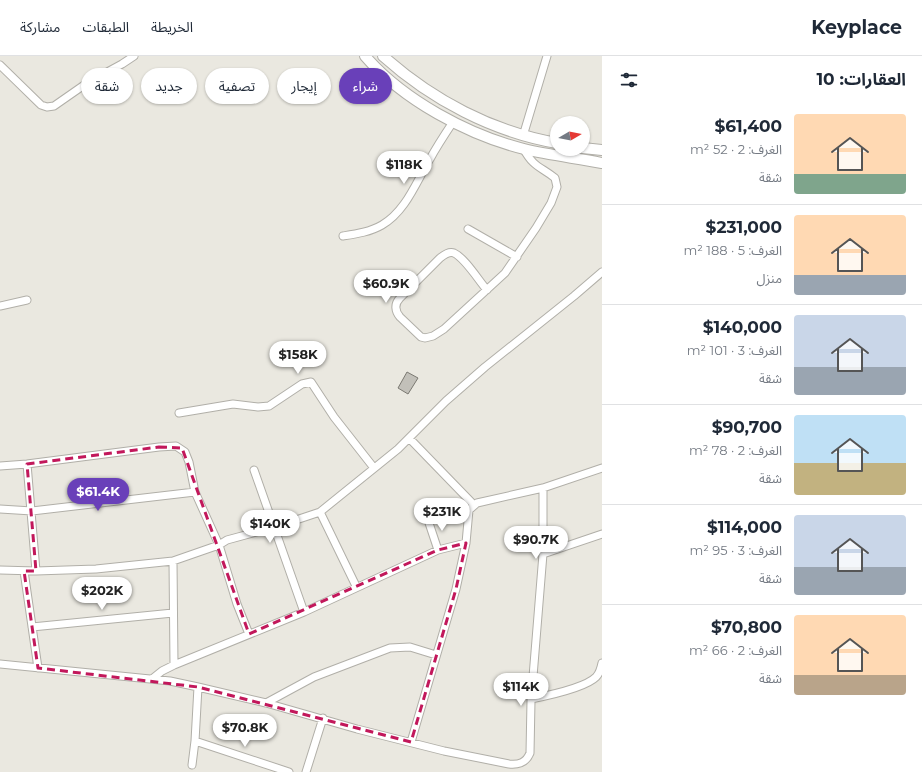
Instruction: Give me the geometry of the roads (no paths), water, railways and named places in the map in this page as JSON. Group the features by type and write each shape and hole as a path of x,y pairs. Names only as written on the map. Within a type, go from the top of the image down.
{"highway":[{"path":"365,56 372,65 397,86 418,101 453,122 499,141 524,148 602,163"},
{"path":"383,56 400,71 447,103 491,124 523,136 550,142"},
{"path":"590,149 602,150"}],"street":[{"path":"0,65 41,105 47,107 54,106 87,82 134,56"},
{"path":"523,136 547,56"},
{"path":"343,236 365,232 381,226 392,218 408,199 430,158 453,122"},
{"path":"487,290 465,262 454,253 445,254 397,301 397,314 421,337 425,338 433,336 444,329 487,290 505,273 517,258 551,203 558,187 555,178 537,167 530,160 524,148"},
{"path":"468,229 517,258"},
{"path":"0,570 36,571 96,569 173,561 219,545 227,540 275,527 320,512 409,438 446,401 485,367 602,272"},
{"path":"0,306 27,300"},
{"path":"179,413 233,404 258,407 269,406 302,384 311,382 334,417 374,468"},
{"path":"409,438 474,505"},
{"path":"0,466 28,464 159,447 176,446 185,452 189,462 195,492 219,545 248,634"},
{"path":"28,464 36,571"},
{"path":"411,742 456,589 466,543 467,515 469,510 474,505 543,488 602,468"},
{"path":"254,470 304,612"},
{"path":"0,664 170,681 266,703 483,760 516,765 527,759 530,752 531,699 543,554 543,488"},
{"path":"0,509 32,511 195,492"},
{"path":"320,512 356,586"},
{"path":"428,520 438,550"},
{"path":"543,554 602,534"},
{"path":"152,679 162,671 174,665 304,612 356,586 438,550 466,543"},
{"path":"173,561 174,665"},
{"path":"24,571 38,668"},
{"path":"32,627 173,613"},
{"path":"266,703 333,668 390,648 410,647 436,655"},
{"path":"531,699 570,689 594,679 601,672 602,663"},
{"path":"192,765 198,687"},
{"path":"306,772 323,718"},
{"path":"195,741 289,772"}]}
